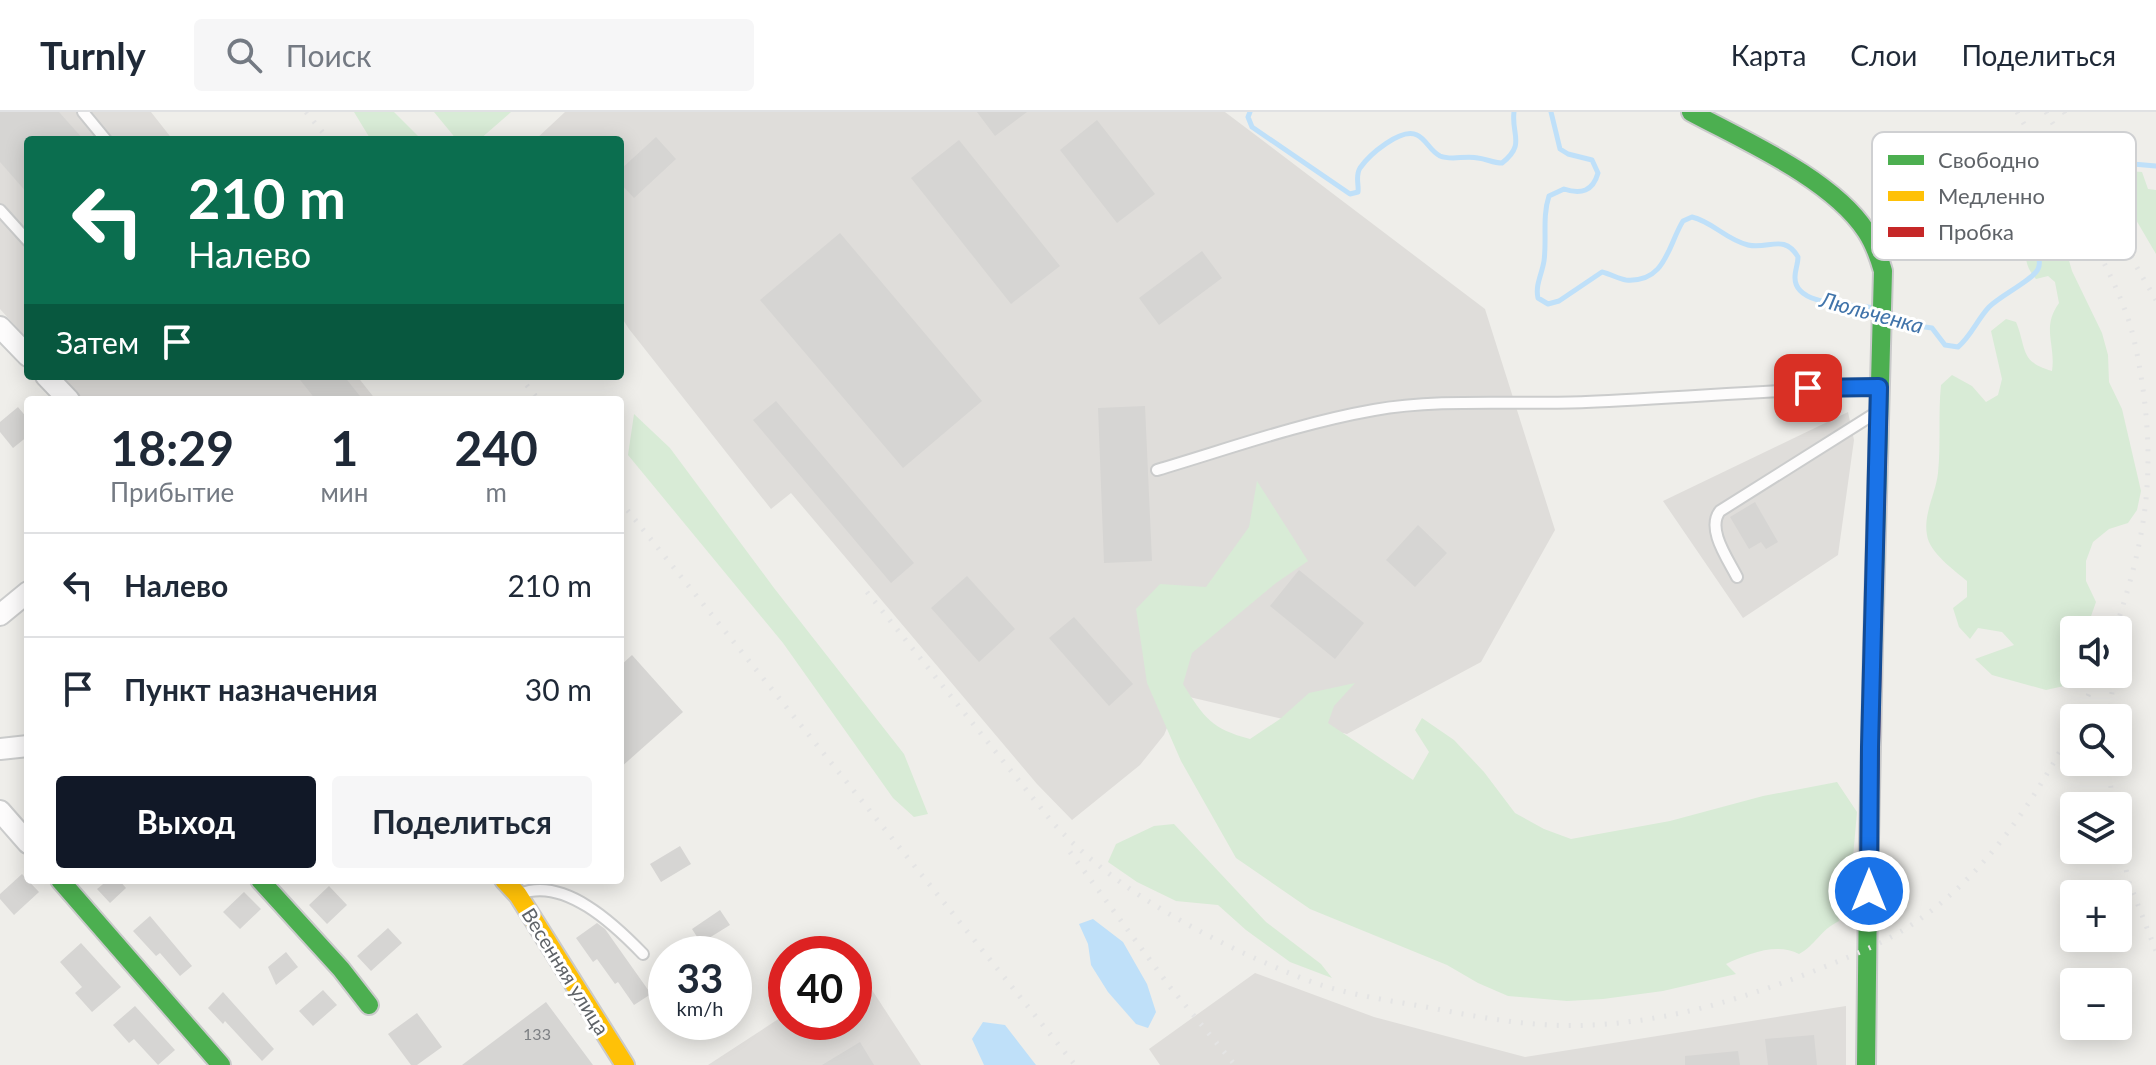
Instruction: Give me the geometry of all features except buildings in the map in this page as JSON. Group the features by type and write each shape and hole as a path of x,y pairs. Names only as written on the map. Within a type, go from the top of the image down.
{"street":[{"path":"1691,112 1822,187 1850,210 1872,241"},
{"path":"1866,1065 1870,747 1883,296 1880,260"},
{"path":"0,327 24,352"},
{"path":"53,380 66,396"},
{"path":"0,615 24,597"},
{"path":"0,749 24,746"},
{"path":"0,811 24,838"},
{"path":"63,884 221,1065"},
{"path":"264,884 341,969 369,1005"},
{"name":"Весенняя улица","path":"508,884 518,895 625,1065"}],"lane":[{"path":"83,112 103,136"},
{"path":"0,210 24,237"},
{"path":"1157,470 1314,423 1378,409 1879,387"},
{"path":"1737,577 1715,529 1716,514 1879,411"},
{"path":"518,895 530,890 553,890 587,906 615,925 643,954"}],"shaded area":[{"path":"0,112 151,112 170,136 24,136 24,336 0,309"},
{"path":"565,112 1225,112 1485,309 1555,530 1481,662 1347,734 1181,695 1164,735 1140,765 1072,820 1037,784 791,493 771,509 629,329 624,321 624,136 539,136"},
{"path":"65,380 360,380 373,396 79,396"},
{"path":"1848,412 1854,440 1838,555 1743,618 1663,501"},
{"path":"1255,973 1374,1017 1525,1057 1846,1006 1846,1065 1160,1065 1149,1049"},
{"path":"872,990 921,1065 708,1065 746,1040 752,1040 752,1036 768,1026 768,1040 872,1040"}],"green space":[{"path":"354,112 394,112 418,136 369,136"},
{"path":"434,112 511,112 484,136 454,136"},
{"path":"2136,172 2142,172 2148,189 2156,190 2156,254 2136,220"},
{"path":"2026,260 2069,260 2102,333 2108,355 2109,382 2122,409 2141,491 2137,510 2128,523 2109,529 2093,542 2086,561 2086,581 2096,602 2091,616 2060,616 2060,687 2046,690 1992,675 1975,659 2014,645 2002,632 1978,628 1970,639 1959,627 1953,608 1967,597 1967,581 1932,548 1926,527 1938,473 1941,385 1952,375 1972,386 1986,402 1998,395 2002,379 1991,331 2006,319 2016,322 2029,358 2052,371 2050,328 2059,303 2055,282 2048,276 2036,279"},
{"path":"634,414 670,448 774,588 904,754 928,814 914,817 893,798 783,643 628,455"},
{"path":"1257,481 1308,561 1276,583 1192,653 1183,684 1210,720 1226,731 1250,739 1280,719 1309,693 1355,683 1334,706 1328,723 1413,780 1429,752 1415,730 1422,718 1454,740 1484,772 1515,813 1571,839 1670,821 1763,796 1837,782 1857,812 1850,891 1840,892 1835,901 1839,921 1799,954 1781,949 1753,953 1726,964 1736,974 1663,991 1567,1001 1508,996 1447,965 1310,909 1236,858 1181,761 1147,683 1136,609 1160,584 1206,587 1249,527"},
{"path":"1174,824 1266,922 1321,964 1332,978 1290,962 1218,905 1176,901 1137,882 1108,862 1116,844 1154,826"}],"water":[{"path":"1093,919 1123,942 1147,984 1156,1012 1148,1028 1136,1024 1108,992 1091,965 1088,944 1079,924"},
{"path":"983,1022 1005,1025 1036,1065 984,1065 972,1039"}],"waterway":[{"name":"Люльченка","path":"1250,112 1248,117 1252,127 1350,194 1358,192 1358,174 1364,163 1394,138 1403,135 1417,135 1437,154 1445,157 1473,157 1502,163 1516,145 1514,112"},
{"name":"Люльченка","path":"1551,112 1560,149 1592,160 1598,173 1586,190 1576,192 1564,189 1549,196 1538,298 1548,304 1559,301 1602,272 1626,280 1650,275 1664,261 1683,221 1692,217 1748,245 1781,244 1793,250 1798,257 1797,287 1804,294 1827,302 1874,308"},
{"name":"Люльченка","path":"2136,164 2156,166"},
{"name":"Люльченка","path":"1891,314 1918,326 1932,328 1945,345 1958,347 1989,307 2035,273 2038,260"}],"railway":[{"path":"306,112 326,136"},
{"path":"2017,112 2029,132"},
{"path":"2046,112 2058,132"},
{"path":"2064,112 2067,117"},
{"path":"2102,260 2133,337 2148,448 2145,508 2134,567 2119,616"},
{"path":"2133,260 2156,300"},
{"path":"522,380 536,396"},
{"path":"624,506 1075,1065"},
{"path":"867,592 1053,823 1073,844 1141,896 1241,952 1324,986 1514,1022 1592,1025 1678,1014 1787,981 1893,936 1942,902 1987,858 2026,807 2060,750"},
{"path":"2084,704 2092,688"},
{"path":"2111,704 2112,688"},
{"path":"2110,776 2111,792"},
{"path":"1070,852 1170,987 1235,1065"},
{"path":"2125,864 2156,951"}],"traffic: fast":[{"path":"1691,112 1810,178 1851,212 1872,242"},
{"path":"1873,645 1883,271 1880,260"},
{"path":"63,884 221,1065"},
{"path":"264,884 341,969 369,1005"},
{"path":"1866,1065 1868,890"}],"traffic: slow":[{"path":"508,884 518,895 625,1065"}],"traffic: jam":[{"path":"1868,890 1873,645"}],"route":[{"path":"1808,388 1879,387 1869,891"}]}
